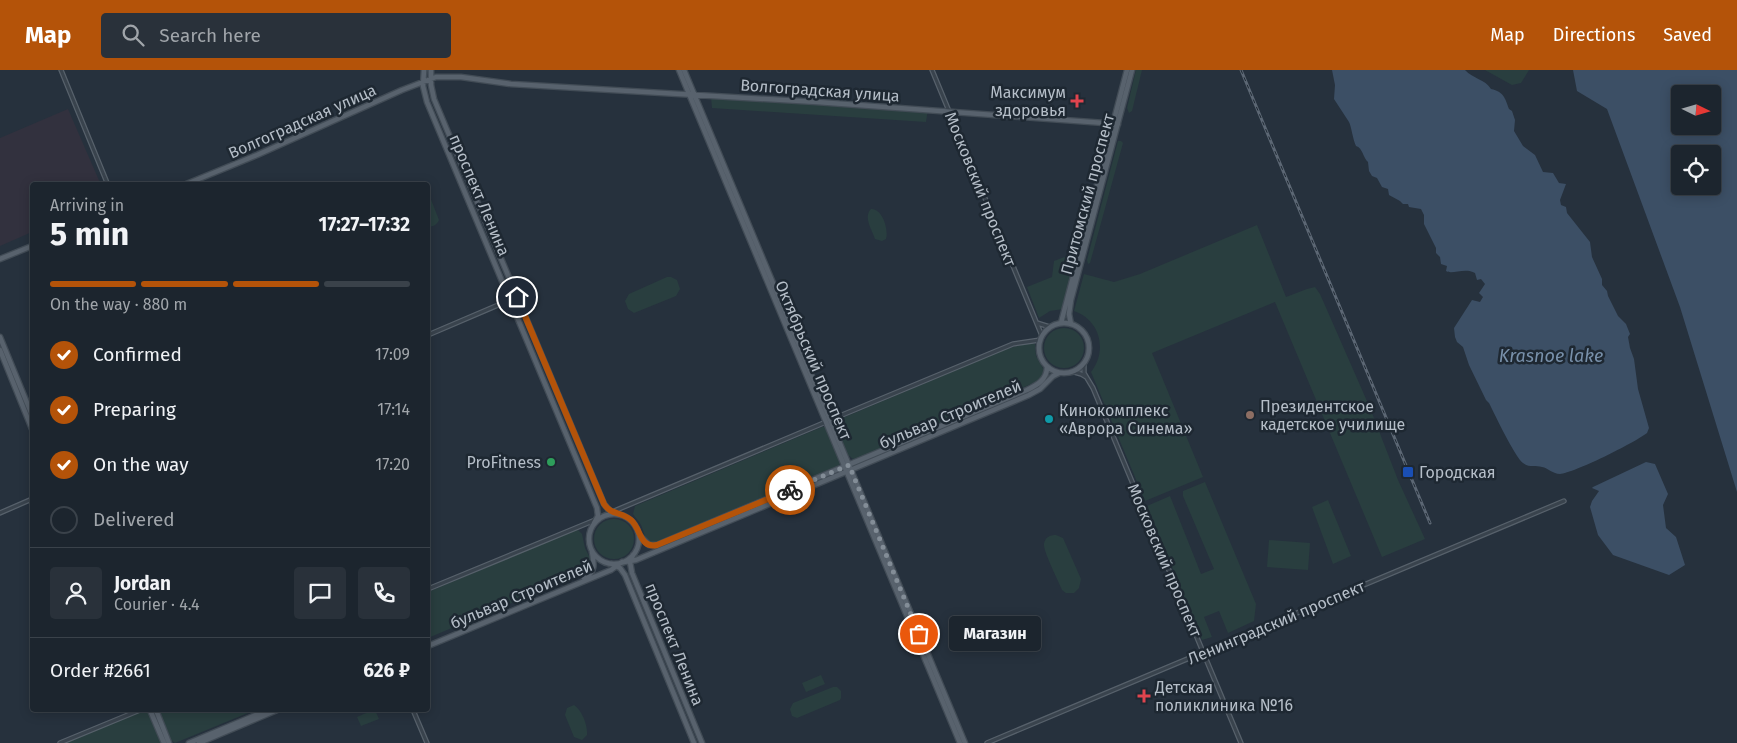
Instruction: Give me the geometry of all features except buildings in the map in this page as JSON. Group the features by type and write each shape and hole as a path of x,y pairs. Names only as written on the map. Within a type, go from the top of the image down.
{"main road":[{"name":"проспект Ленина","path":"424,70 423,82 427,102 597,508 597,520"},
{"name":"проспект Ленина","path":"431,70 434,99 604,504 612,513"},
{"name":"Октябрьский проспект","path":"679,70 691,94 828,421 960,743"},
{"name":"Октябрьский проспект","path":"684,70 691,94"},
{"name":"Притомский проспект","path":"1071,324 1069,314 1071,300 1127,70"},
{"name":"Притомский проспект","path":"1061,323 1115,124 1132,70"},
{"name":"Волгоградская улица","path":"191,182 423,82 446,76 511,84 948,111 1115,124"},
{"path":"0,259 30,247"},
{"path":"1061,323 1071,324 1082,330 1088,342 1088,355 1084,364 1074,372 1059,373 1047,367 1039,355 1041,338 1050,327 1061,323"},
{"path":"0,337 30,410"},
{"path":"0,350 30,424"},
{"name":"бульвар Строителей","path":"430,644 848,469 1034,386 1045,377 1047,367"},
{"name":"бульвар Строителей","path":"639,535 648,545 657,545 1029,395 1040,389 1053,376 1059,373"},
{"path":"612,564 623,562 633,554 639,535 636,527 625,516 612,513 597,520 590,530 588,539 592,552 602,561 618,566"},
{"name":"бульвар Строителей","path":"430,644 588,577 594,569 592,552"},
{"name":"проспект Ленина","path":"633,554 631,561 632,573 702,743"},
{"name":"проспект Ленина","path":"618,566 625,575 694,743"},
{"name":"Октябрьский проспект","path":"894,580 965,743"},
{"path":"151,712 164,743"},
{"path":"157,712 169,743"},
{"path":"189,743 263,712"},
{"path":"199,743 272,712"}],"street":[{"path":"60,70 107,182"},
{"name":"Московский проспект","path":"932,70 1037,322 1041,338"},
{"path":"430,334 517,297"},
{"path":"1037,322 1050,327"},
{"path":"612,513 1013,344 1041,338"},
{"name":"Московский проспект","path":"1084,364 1087,378 1093,388 1241,743"},
{"path":"1074,372 1082,374 1087,378"},
{"path":"0,513 30,500"},
{"name":"Ленинградский проспект","path":"987,743 1564,501"},
{"path":"430,588 597,520"},
{"path":"60,743 135,712"},
{"path":"414,712 427,743"}],"shaded area":[{"path":"68,109 100,182 30,182 30,233 0,246 0,138"}],"green space":[{"path":"1136,70 1142,70 1132,111 1129,113 1127,108"},
{"path":"1485,70 1529,70 1521,83 1512,85"},
{"path":"711,97 928,109 926,122 712,108"},
{"path":"1118,141 1123,143 1090,263 1088,264 1087,260"},
{"path":"430,197 439,220 430,227"},
{"path":"871,209 878,212 884,220 887,235 886,239 882,241 875,239 869,224 868,216"},
{"path":"1257,225 1286,297 1315,287 1320,294 1370,408 1398,480 1425,539 1382,557 1275,302 1152,353 1203,477 1145,501 1091,372 1099,354 1099,337 1090,321 1074,311 1084,274 1114,282 1140,274"},
{"path":"1075,253 1077,254 1063,309 1050,311 1039,318 1027,287 1052,277 1054,261"},
{"path":"667,277 677,280 680,289 676,296 634,313 628,309 625,301 629,294"},
{"path":"1068,328 1075,331 1081,337 1084,348 1083,356 1075,365 1068,368 1060,368 1053,365 1045,356 1044,344 1047,337 1056,329"},
{"path":"1029,343 1035,344 1036,356 1044,370 1042,377 1038,381 858,458 853,459 848,455 836,425 838,420 1006,349"},
{"path":"822,427 826,427 840,459 840,464 837,467 656,543 652,543 647,539 641,525 633,514 635,506"},
{"path":"1205,482 1256,604 1254,621 1228,633 1219,611 1204,617 1212,637 1202,640 1147,506 1170,496 1201,574 1214,569 1183,496 1183,491"},
{"path":"1328,500 1351,556 1333,564 1312,507"},
{"path":"610,519 618,519 625,522 631,528 634,539 631,550 625,556 618,559 610,559 603,556 597,550 594,543 594,535 597,528 603,522"},
{"path":"578,530 582,534 585,548 592,562 590,570 430,637 430,591"},
{"path":"1056,535 1063,538 1081,579 1079,588 1074,593 1066,593 1062,590 1044,548 1045,540 1050,536"},
{"path":"1269,540 1310,543 1308,570 1267,567"},
{"path":"821,675 825,684 806,692 802,683"},
{"path":"837,687 841,691 840,700 797,718 792,716 790,709 793,703"},
{"path":"574,705 582,714 587,727 587,735 582,740 574,737 565,715 567,708"},
{"path":"135,712 151,712 164,743 60,743"},
{"path":"160,712 250,712 175,743 171,740"},
{"path":"368,712 376,712 379,719 361,726 357,717"}],"water":[{"name":"Krasnoe lake","path":"1332,70 1465,70 1503,96 1515,120 1514,131 1523,146 1535,155 1543,172 1553,173 1559,183 1566,184 1560,200 1561,205 1566,207 1567,213 1590,242 1592,257 1602,279 1602,285 1607,291 1618,316 1626,324 1630,334 1628,337 1634,359 1638,389 1649,428 1647,433 1604,457 1578,469 1560,474 1542,467 1528,465 1519,459 1486,400 1469,365 1463,347 1457,342 1455,337 1454,328 1472,300 1480,302 1483,297 1479,293 1485,284 1481,279 1477,280 1475,273 1471,271 1446,271 1447,266 1441,264 1440,257 1436,253 1436,248 1424,224 1424,215 1421,209 1409,207 1408,204 1403,204 1389,195 1388,189 1382,187 1377,178 1372,176 1369,171 1368,162 1356,146 1349,122 1334,99 1335,85"},
{"path":"1573,70 1737,70 1737,492 1680,307 1607,109 1577,91"},
{"path":"1646,462 1655,464 1668,494 1663,505 1666,528 1676,537 1685,565 1669,575 1613,555 1598,535 1590,507 1599,491 1593,487"}],"railway":[{"path":"1241,70 1430,523"}],"way so far":[{"path":"790,490 849,465 919,634"}],"place":[{"name":"Максимум здоровья","path":"1077,101"},
{"name":"Президентское кадетское училище","path":"1250,415"},
{"name":"Кинокомплекс «Аврора Синема»","path":"1049,419"},
{"name":"ProFitness","path":"551,462"},
{"name":"Городская","path":"1408,472"},
{"name":"Магазин","path":"919,634"},
{"name":"Детская поликлиника №16","path":"1144,696"}],"route":[{"path":"517,297 605,507 610,511 625,516 631,521 646,543 655,546 790,490"}]}
